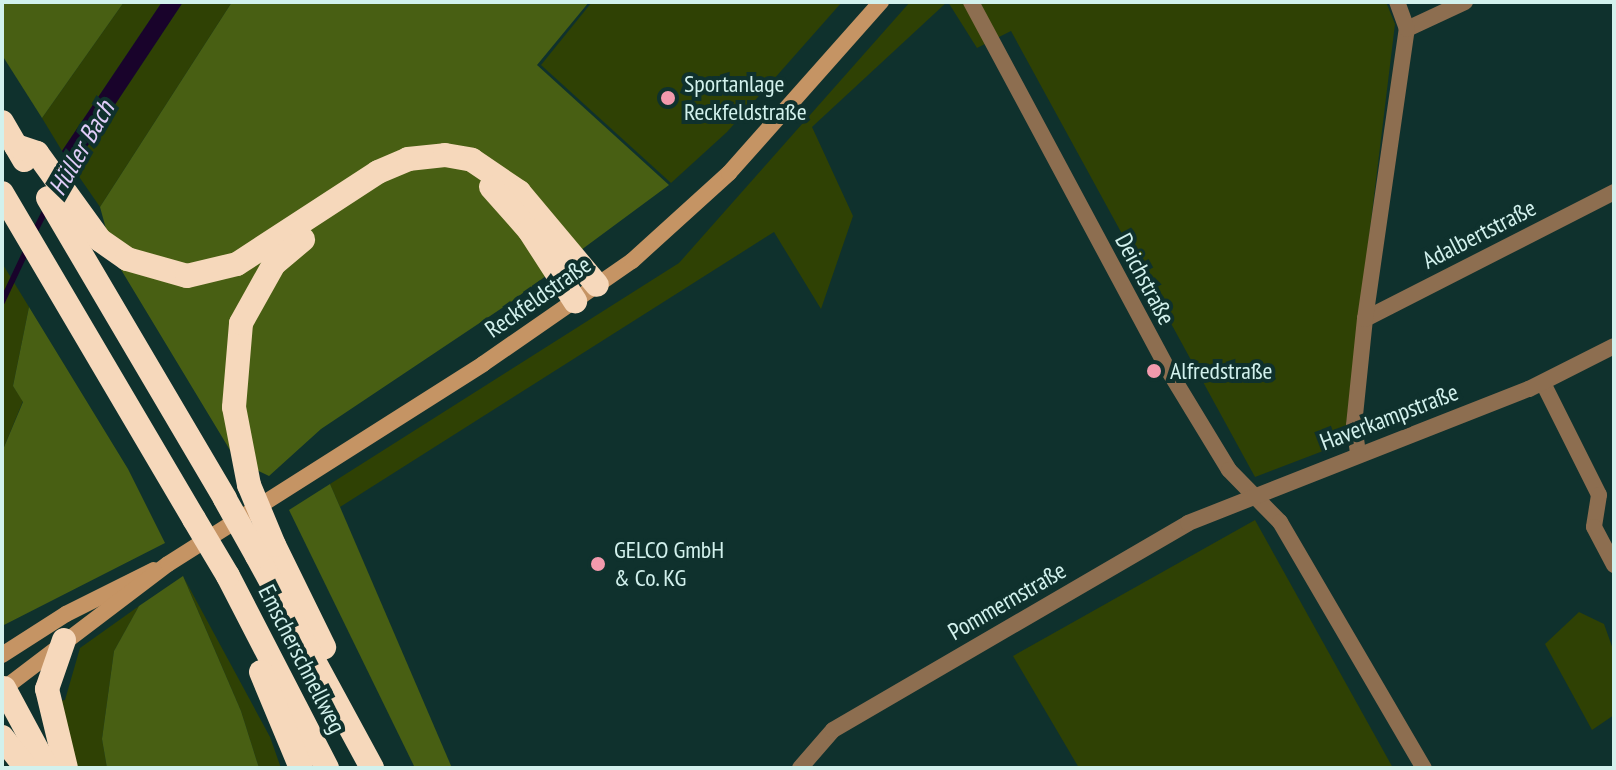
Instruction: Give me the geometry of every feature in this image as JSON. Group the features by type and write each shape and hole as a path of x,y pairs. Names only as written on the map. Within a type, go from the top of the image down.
{"highway":[{"path":"2,122 16,146 37,153 225,499 265,550"},
{"path":"75,225 127,259 158,272 209,274 272,245 378,172 423,155 445,155 472,160 519,192 597,285"},
{"path":"265,550 234,407 234,357 254,291 296,245 387,183 413,171 440,168 485,182 529,230 575,301"},
{"path":"2,193 228,576 244,634 301,768"},
{"name":"Emscherschnellweg","path":"265,550 337,703 372,768"},
{"name":"Emscherschnellweg","path":"228,576 327,768"},
{"path":"64,640 47,689 66,768"},
{"path":"3,688 47,768"},
{"path":"2,737 26,768"}],"street":[{"name":"Reckfeldstraße","path":"3,688 168,564 575,301 663,235 729,173 881,2"},
{"name":"Deichstraße","path":"971,2 1153,345 1229,470 1280,522 1424,768"},
{"path":"1358,453 1354,425 1365,319 1407,29 1397,2"},
{"path":"1407,29 1465,2"},
{"name":"Adalbertstraße","path":"1365,319 1614,192"},
{"name":"Haverkampstraße","path":"1252,496 1543,383 1614,346"},
{"path":"1543,383 1599,495 1594,527 1614,565"},
{"name":"Pommernstraße","path":"800,768 833,730 1188,523 1252,496"},
{"name":"Reckfeldstraße","path":"2,655 89,602 168,564"}],"green space":[{"path":"2,2 124,2 42,118 2,55"},
{"path":"124,2 162,2 62,151 42,118"},
{"path":"183,2 232,2 100,207 73,168"},
{"path":"232,2 589,2 537,65 669,185 508,304 321,429 269,476 236,460 114,258 100,207"},
{"name":"Sportanlage Reckfeldstraße","path":"592,2 842,2 727,132 671,183 541,65"},
{"path":"910,2 947,2 812,127 853,216 821,309 774,232 340,507 330,484 679,263"},
{"path":"948,2 1386,2 1395,24 1344,443 1255,477 1011,31 977,48"},
{"path":"2,263 29,307 13,386 23,401 2,452"},
{"path":"29,307 128,469 165,543 2,626 2,452 23,402 13,386"},
{"path":"330,484 452,768 415,768 289,510"},
{"path":"1255,520 1393,768 1079,768 1013,656"},
{"path":"183,576 241,711 259,768 107,768 102,739 114,651 139,606"},
{"path":"184,578 270,737 281,768 259,768 241,711"},
{"path":"139,606 114,651 102,739 107,768 78,768 57,701 65,700 80,648"},
{"path":"1579,612 1604,624 1614,652 1614,715 1592,730 1545,644"}],"water":[{"path":"162,2 183,2 73,168 62,151"}],"waterway":[{"name":"Hüller Bach","path":"61,177 72,155"},
{"name":"Hüller Bach","path":"33,235 46,209"},
{"name":"Hüller Bach","path":"2,302 27,249"}],"place":[{"name":"Sportanlage Reckfeldstraße","path":"668,98"},
{"name":"Alfredstraße","path":"1154,371"},
{"name":"GELCO GmbH & Co. KG","path":"598,564"}]}
